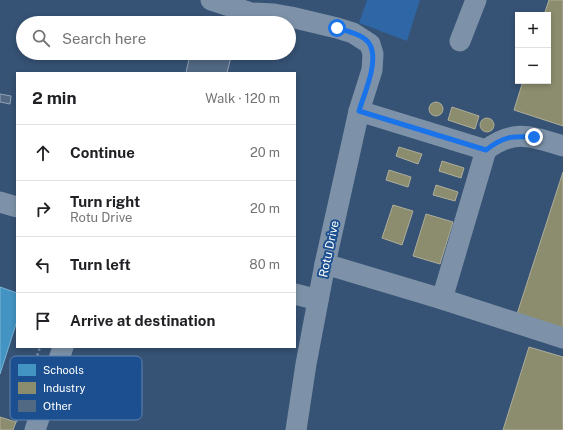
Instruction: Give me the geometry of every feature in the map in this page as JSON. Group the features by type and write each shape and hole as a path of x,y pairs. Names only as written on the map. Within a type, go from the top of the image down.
{"street":[{"name":"Rotu Drive","path":"211,0 251,13 285,16"},
{"path":"460,41 476,0"},
{"name":"Rotu Drive","path":"296,18 353,33 370,44 373,54 372,70 359,111 325,264 296,430"},
{"path":"359,111 486,150"},
{"path":"442,299 486,150 497,141 514,136 534,137 563,146"},
{"path":"0,202 16,207"},
{"path":"325,264 442,299 563,338"},
{"path":"296,294 318,300"},
{"path":"35,430 38,420"}],"shaded area":[{"path":"367,0 420,0 407,41 359,23"}],"building: Schools":[{"path":"0,287 16,293 16,324 0,374"}],"building: Industry":[{"path":"549,0 563,0 563,126 514,110 522,84 551,84 551,12 545,12"},
{"path":"433,102 439,102 443,106 443,112 439,116 433,116 429,112 429,106"},
{"path":"452,107 479,116 475,129 448,120"},
{"path":"484,118 490,118 494,122 494,128 490,132 484,132 480,128 480,122"},
{"path":"399,147 422,154 418,164 396,156"},
{"path":"442,161 464,168 461,178 439,171"},
{"path":"389,170 411,177 408,187 386,180"},
{"path":"563,172 563,329 517,314"},
{"path":"436,185 458,192 455,201 433,195"},
{"path":"393,205 413,211 402,245 382,238"},
{"path":"426,214 453,222 440,264 413,256"},
{"path":"529,347 563,357 563,430 503,430"},
{"path":"0,417 16,422 13,430 0,430"}],"building: Other":[{"path":"189,60 230,60 227,72 186,72"},
{"path":"0,94 11,96 10,104 0,102"}],"route":[{"path":"337,28 363,38 370,44 373,54 372,70 359,111 486,150 497,141 514,136 534,137"}]}
